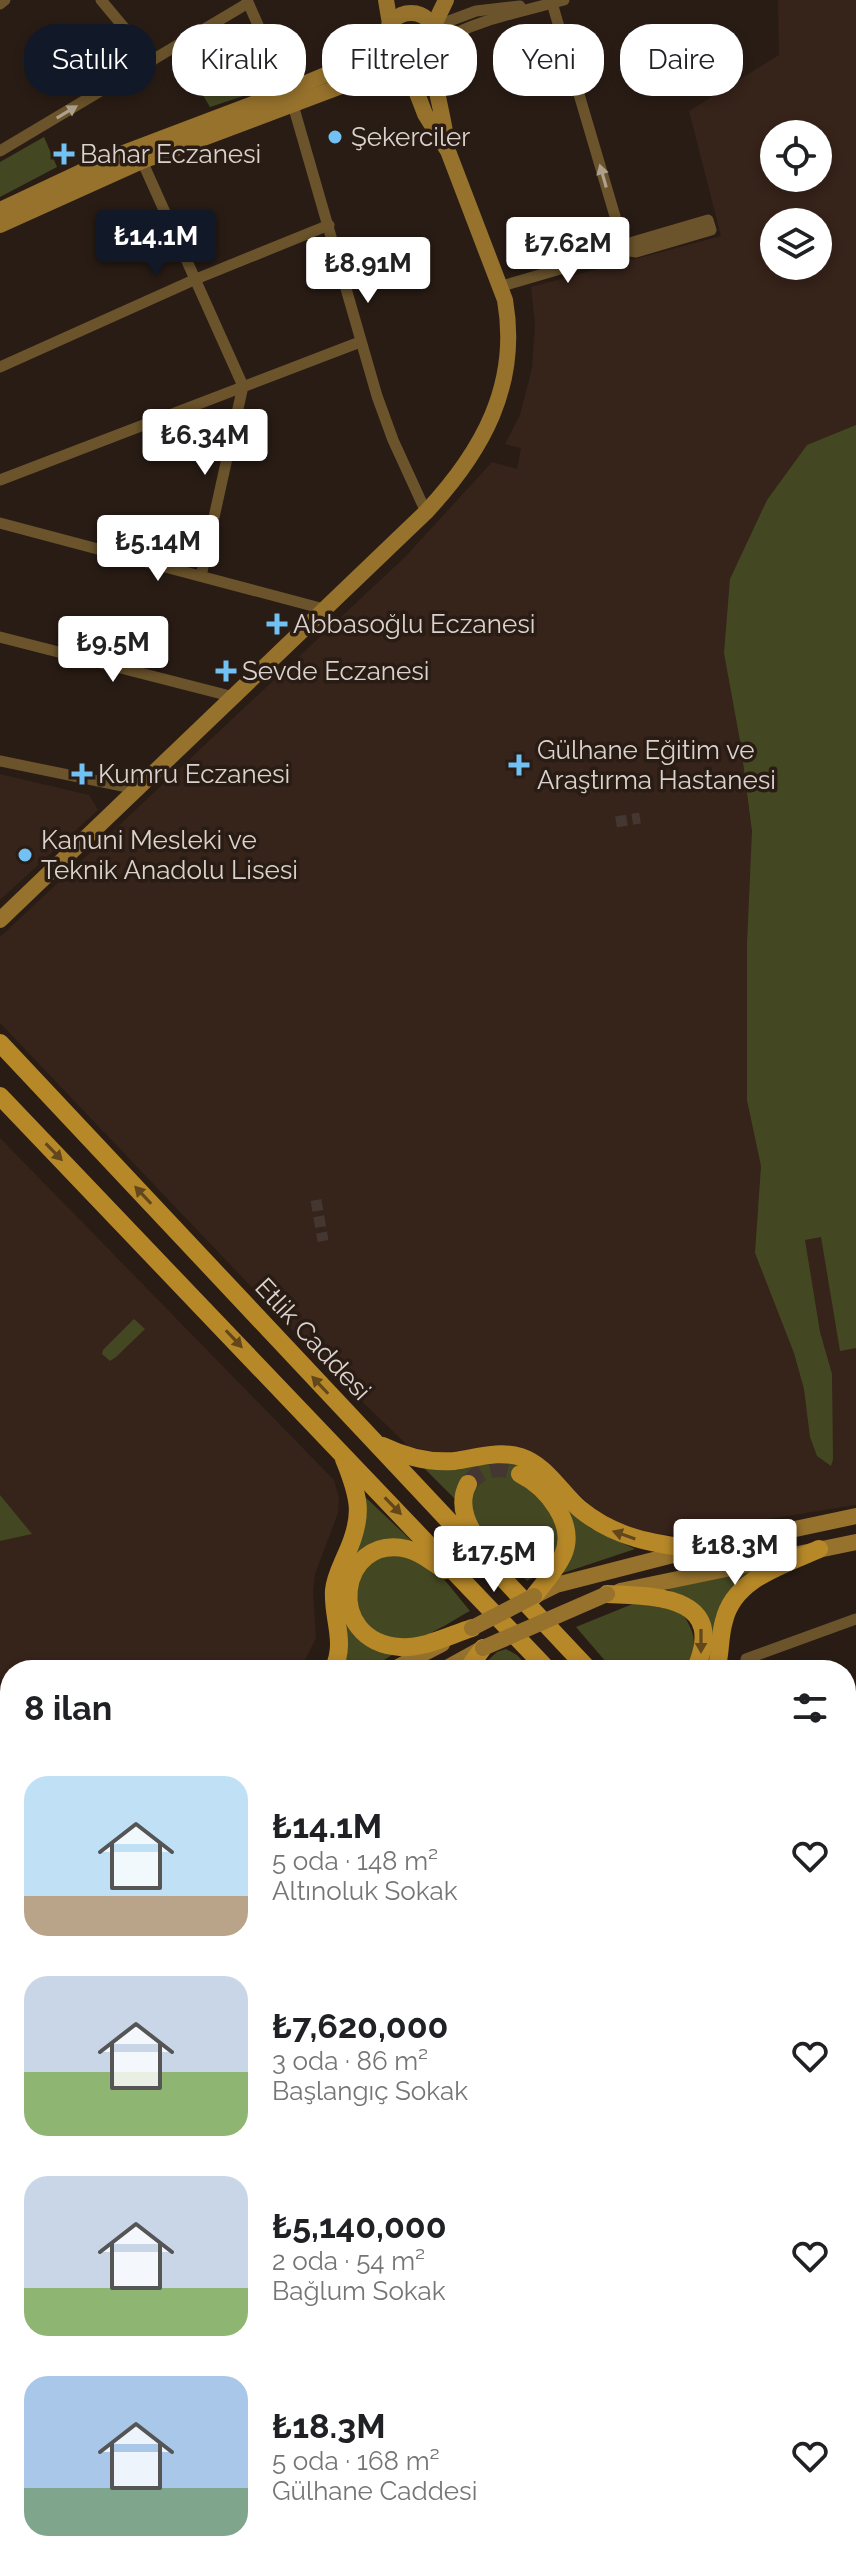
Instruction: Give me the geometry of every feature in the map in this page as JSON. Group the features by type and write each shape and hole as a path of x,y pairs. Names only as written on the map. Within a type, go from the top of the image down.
{"main road":[{"path":"386,0 388,24"},
{"path":"438,24 446,0"},
{"path":"394,24 415,4 430,24"},
{"path":"0,225 290,98 322,81"},
{"path":"0,210 113,157 322,88"},
{"path":"0,919 426,512 465,467 498,402 509,344 509,321 502,286 448,151 425,114 418,96"},
{"path":"439,96 448,151"},
{"name":"Etlik Caddesi","path":"0,1043 579,1660"},
{"path":"0,1096 473,1591 533,1660"},
{"path":"373,1442 401,1455 425,1460 456,1461 490,1455 523,1457 549,1476 578,1507 608,1529 643,1541 700,1550"},
{"path":"337,1660 340,1638 334,1589 357,1531 359,1518 355,1490 339,1450"},
{"path":"520,1474 548,1496 563,1523 565,1548 554,1579"},
{"path":"468,1484 463,1505 468,1524 506,1583"},
{"path":"411,1660 534,1596 554,1579 856,1516"},
{"path":"461,1660 607,1594 856,1542"},
{"path":"472,1628 433,1641 404,1647 390,1646 373,1639 358,1627 350,1611 348,1597 349,1584 357,1566 377,1551 389,1548 419,1553 473,1591"},
{"path":"718,1660 723,1623 736,1594 766,1573 819,1549"},
{"path":"607,1594 676,1600 691,1610 700,1622 704,1648 699,1660"},
{"path":"474,1660 483,1648"}],"street":[{"path":"0,4 5,0"},
{"path":"101,0 121,24"},
{"path":"156,58 247,1 290,98 329,225 360,342 393,440 426,512"},
{"path":"457,24 476,11 558,2 625,250"},
{"path":"0,151 93,96"},
{"path":"142,161 243,386 201,576"},
{"path":"502,286 625,250 636,252 711,230 708,220 633,242 625,250"},
{"path":"0,367 196,279 329,225"},
{"path":"0,480 360,342"},
{"path":"0,523 324,609"},
{"path":"0,637 234,697"},
{"path":"0,761 137,789"},
{"path":"746,1659 856,1619"}],"shaded area":[{"name":"Gülhane Eğitim ve Araştırma Hastanesi","path":"778,0 856,0 856,1505 669,1535 622,1526 595,1509 549,1468 494,1447 435,1453 408,1446 342,1382 0,1023 0,937 405,557 492,462 517,469 521,448 505,444 520,415 532,368 535,324 531,287 721,236 689,111 713,96 743,96 743,77 779,55"},
{"name":"Kanuni Mesleki ve Teknik Anadolu Lisesi","path":"0,774 89,795 98,810 0,900"},
{"path":"0,1138 334,1480 339,1498 338,1513 315,1574 316,1638 305,1660 0,1660"}],"green space":[{"path":"203,96 243,96 210,107"},
{"path":"44,137 57,167 0,197 0,162"},
{"path":"856,425 856,1348 840,1351 821,1237 805,1240 820,1332 832,1374 831,1466 817,1456 810,1437 804,1389 794,1353 755,1253 761,1166 747,1100 747,944 752,831 724,653 730,579 767,500 807,445"},
{"path":"134,1319 145,1329 110,1361 102,1354 103,1350"},
{"path":"492,1460 517,1463 533,1471 591,1528 635,1549 557,1575 570,1546 569,1522 550,1492 522,1470 518,1478 535,1488 550,1504 562,1534 553,1562 527,1581 496,1550 477,1525 468,1499 471,1486 464,1482 455,1499 424,1468 451,1468"},
{"path":"362,1494 416,1545 368,1550 345,1612 397,1652 384,1660 341,1660 343,1621"},
{"path":"0,1495 32,1534 0,1541"},
{"path":"382,1556 409,1556 443,1578 470,1611 419,1637 400,1640 378,1634 358,1610 356,1589 363,1570"},
{"path":"780,1563 728,1593 718,1612 711,1660 705,1660 683,1598 665,1588"},
{"path":"635,1603 681,1611 690,1627 694,1647 689,1660 604,1660 576,1627"},
{"path":"506,1649 522,1660 488,1660"}],"tunnel":[{"path":"616,822 640,818"},
{"path":"316,1200 323,1241"},
{"path":"468,1484 479,1474 492,1469 520,1474"}],"place":[{"name":"Şekerciler","path":"335,137"},
{"name":"Bahar Eczanesi","path":"64,154"},
{"name":"Abbasoğlu Eczanesi","path":"277,624"},
{"name":"Sevde Eczanesi","path":"226,671"},
{"name":"Gülhane Eğitim ve Araştırma Hastanesi","path":"519,765"},
{"name":"Kumru Eczanesi","path":"82,774"},
{"name":"Kanuni Mesleki ve Teknik Anadolu Lisesi","path":"25,855"}]}
